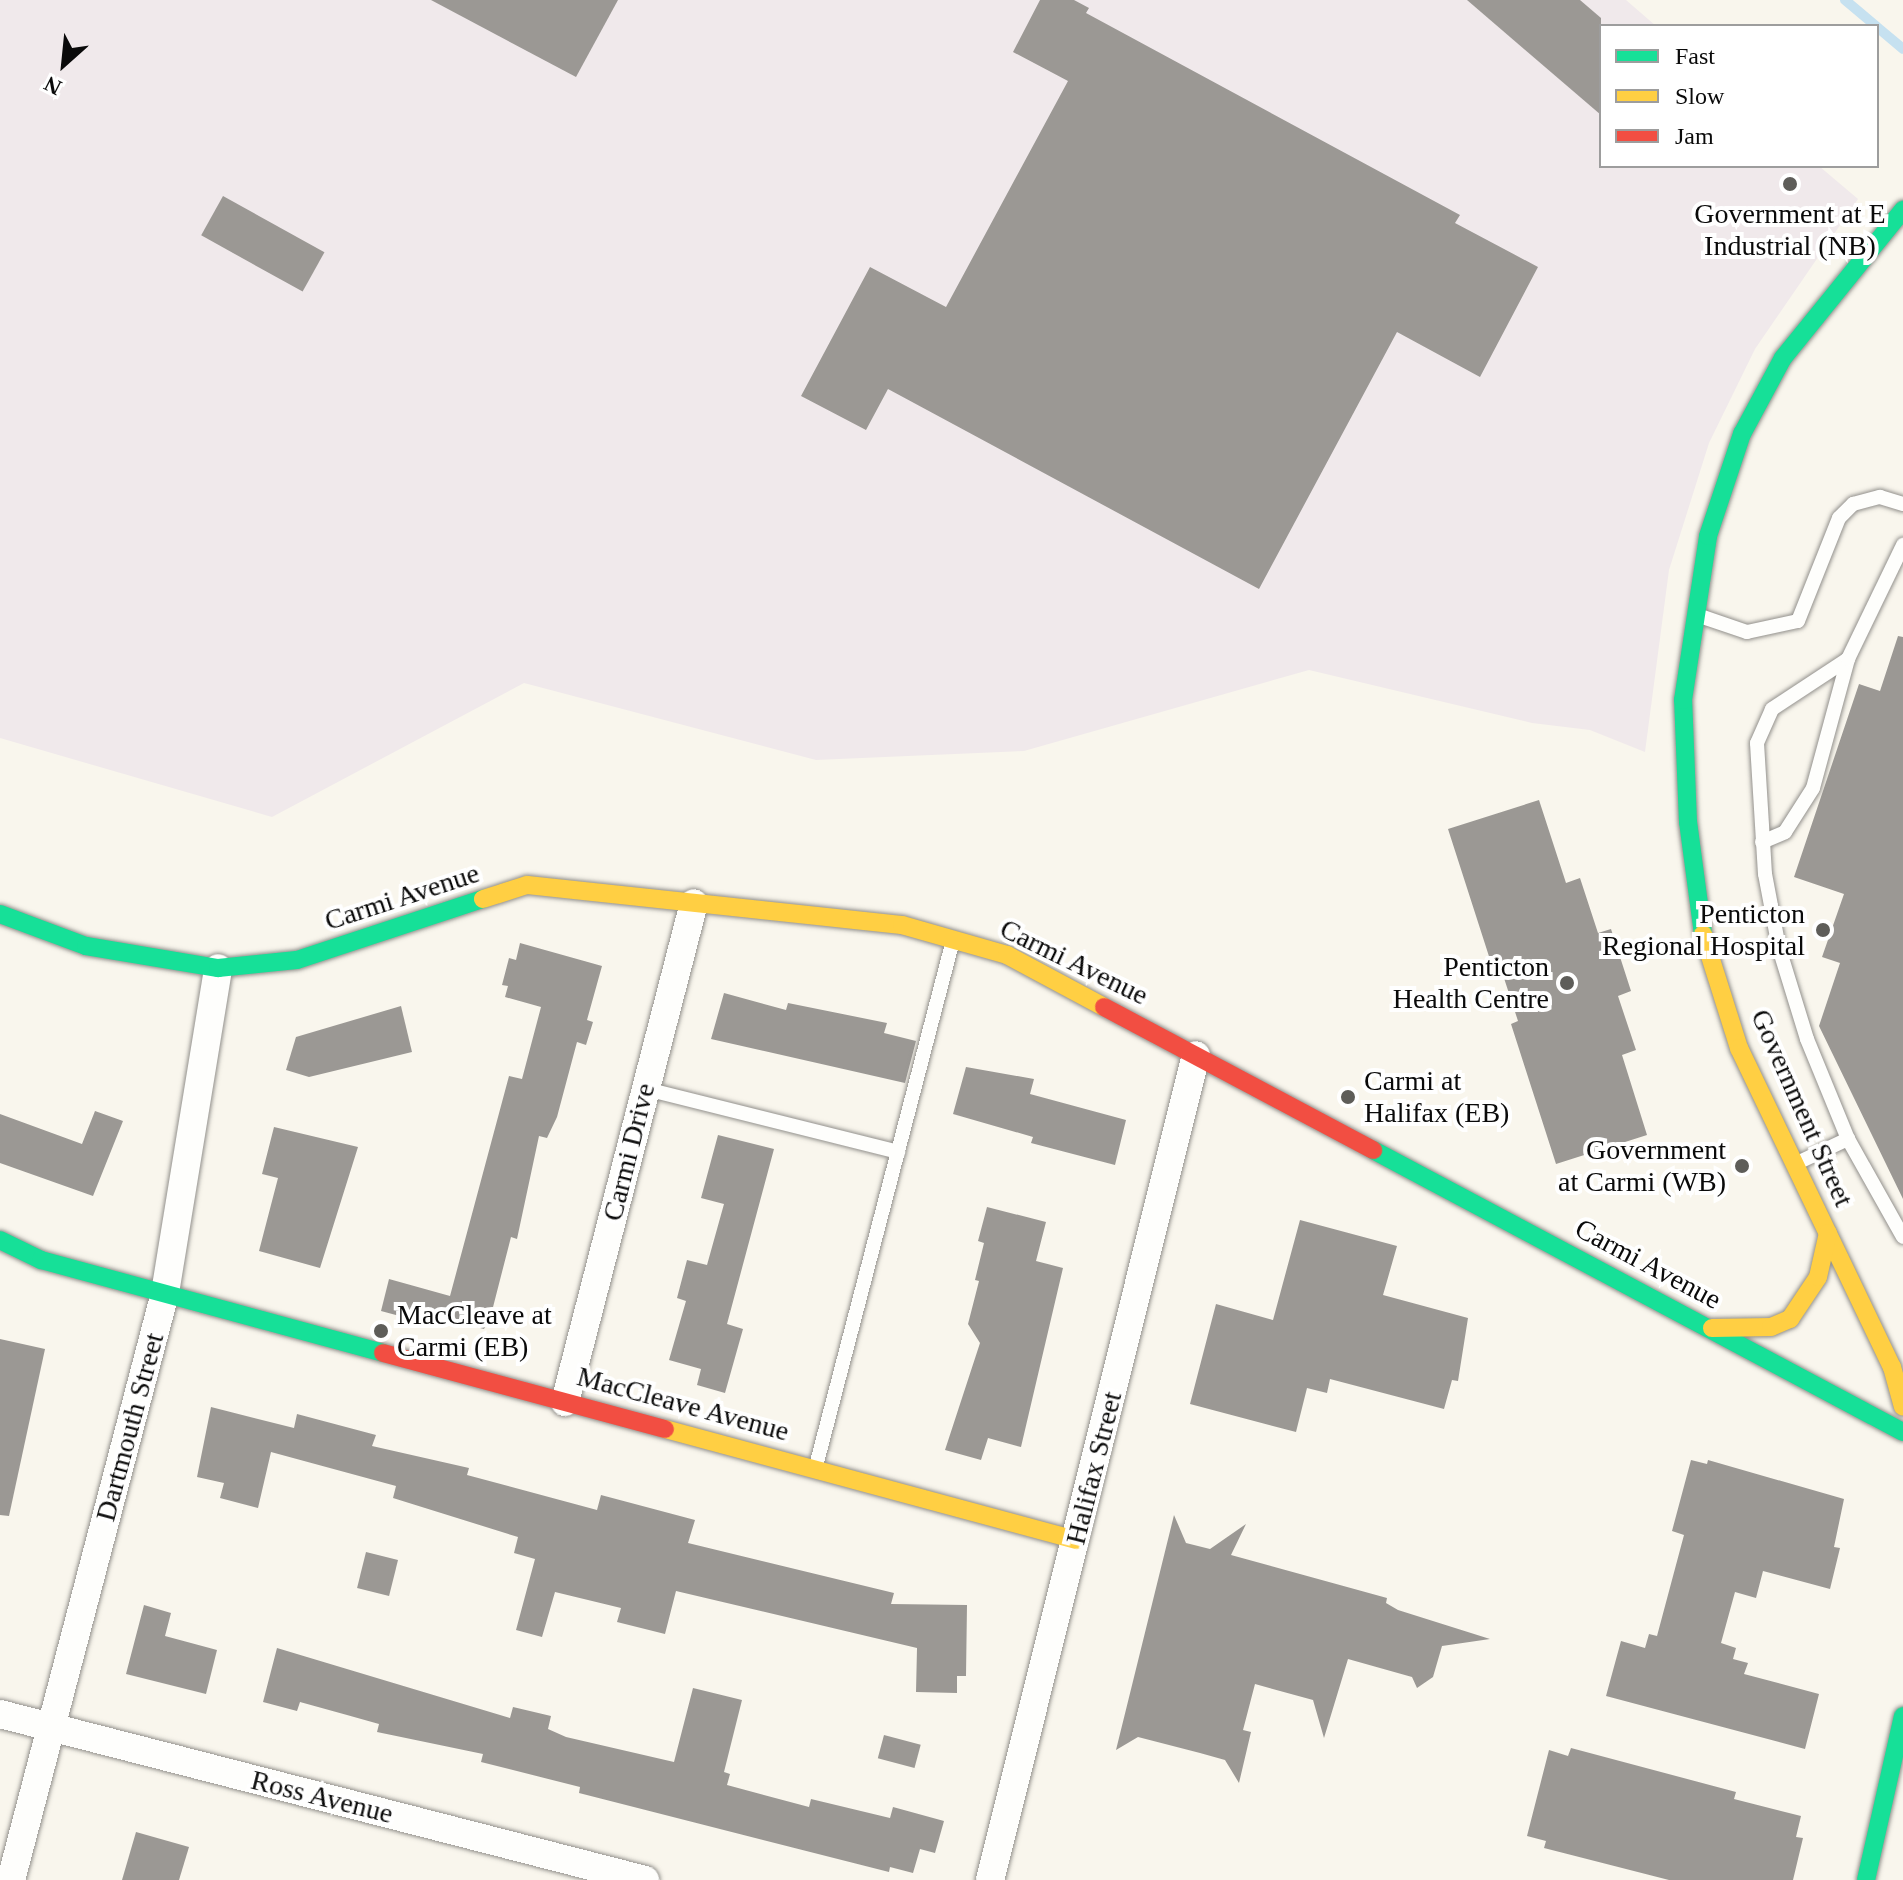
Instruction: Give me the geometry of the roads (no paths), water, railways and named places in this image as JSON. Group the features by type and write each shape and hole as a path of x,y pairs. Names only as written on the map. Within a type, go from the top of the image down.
{"street":[{"name":"Government Street","path":"1903,210 1783,358 1742,434 1708,536 1683,700 1688,822 1704,939 1739,1048 1892,1367 1903,1407"},
{"name":"Carmi Avenue","path":"0,914 86,946 218,968 297,960 527,885 902,925 1007,955 1903,1432"},
{"name":"Carmi Drive","path":"565,1402 694,903"},
{"name":"Dartmouth Street","path":"11,1880 165,1293 218,968"},
{"name":"Halifax Street","path":"990,1880 1196,1055"},
{"path":"1707,1328 1771,1327 1790,1319 1818,1277 1828,1233"},
{"name":"MacCleave Avenue","path":"0,1240 41,1260 1076,1540"},
{"name":"Ross Avenue","path":"0,1714 645,1880"},
{"path":"1866,1880 1903,1716"}],"lane":[{"path":"1696,615 1747,632 1798,621 1839,518 1853,504 1880,497 1903,504"},
{"path":"1762,842 1785,832 1813,788 1848,659 1903,545"},
{"path":"1848,659 1772,709 1757,743 1762,842 1779,948 1807,1039 1848,1139 1903,1237"},
{"path":"815,1469 953,940"},
{"path":"646,1089 898,1152"},
{"path":"1795,1164 1848,1139"}],"waterway":[{"path":"1845,0 1874,24"},
{"path":"1879,29 1903,49"}],"place":[{"name":"Government at E Industrial (NB)","path":"1790,184"},
{"name":"Penticton Regional Hospital","path":"1823,930"},
{"name":"Penticton Health Centre","path":"1567,983"},
{"name":"Carmi at Halifax (EB)","path":"1348,1097"},
{"name":"Government at Carmi (WB)","path":"1742,1166"},
{"name":"MacCleave at Carmi (EB)","path":"381,1331"}]}
